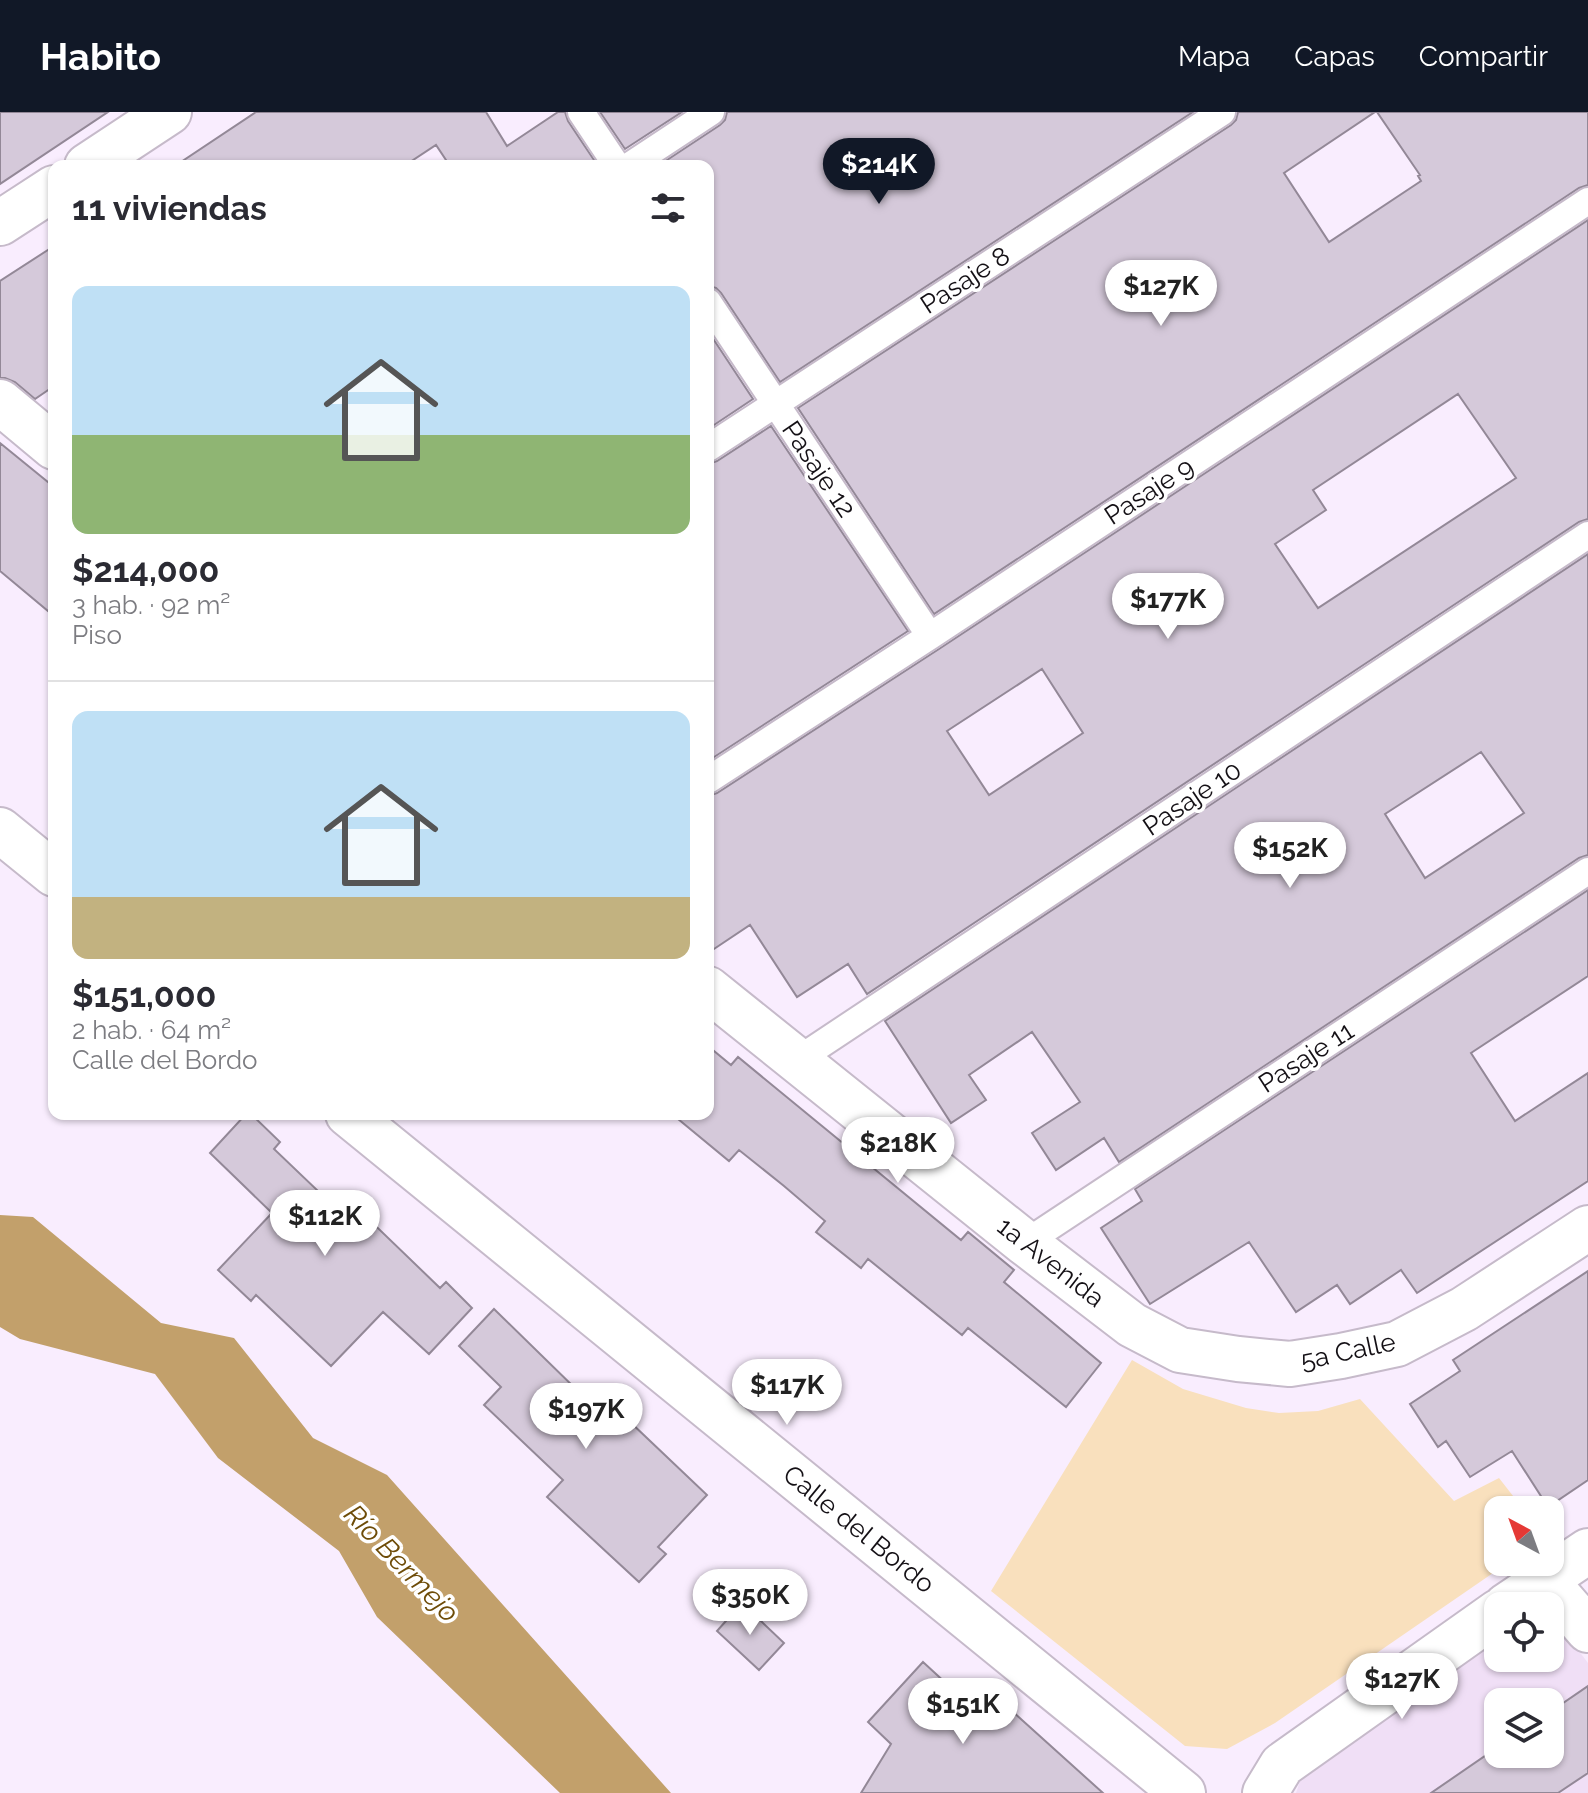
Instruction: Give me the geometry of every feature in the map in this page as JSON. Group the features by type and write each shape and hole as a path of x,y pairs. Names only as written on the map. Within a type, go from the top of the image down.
{"street":[{"path":"96,160 169,112"},
{"path":"0,223 48,192"},
{"path":"0,402 48,442"},
{"path":"0,830 48,869"},
{"name":"1a Avenida","path":"714,994 1132,1325"},
{"name":"Calle del Bordo","path":"355,1120 1183,1793"},
{"name":"5a Calle","path":"1132,1325 1180,1350 1238,1359 1290,1364 1369,1350 1397,1344 1464,1309 1588,1228"},
{"path":"1526,1592 1588,1551"},
{"path":"1544,1579 1588,1630"},
{"path":"1265,1793 1282,1765 1484,1622"}],"lane":[{"path":"581,112 613,160"},
{"path":"638,160 711,112"},
{"name":"Pasaje 8","path":"714,444 1222,112"},
{"name":"Pasaje 9","path":"714,776 1588,201"},
{"name":"Pasaje 12","path":"714,311 930,636"},
{"name":"Pasaje 10","path":"796,1061 1588,535"},
{"name":"Pasaje 11","path":"1025,1243 1588,871"}],"shaded area":[{"path":"1132,1360 1183,1389 1246,1408 1279,1413 1318,1411 1360,1399 1454,1501 1499,1478 1513,1496 1484,1496 1484,1576 1489,1576 1275,1723 1227,1749 1185,1746 991,1591"},
{"path":"1564,1631 1588,1663 1588,1793 1296,1793 1300,1781 1484,1650 1484,1672 1564,1672"}],"water":[{"name":"Río Bermejo","path":"0,1215 33,1217 161,1323 234,1338 313,1438 387,1475 671,1793 560,1793 377,1617 339,1551 218,1458 155,1374 20,1339 0,1327"}],"building":[{"path":"0,112 108,112 0,184"},
{"path":"256,112 486,112 507,146 558,112 565,112 594,160 446,160 436,145 413,160 184,160"},
{"path":"600,112 682,112 625,149"},
{"path":"727,112 1193,112 780,382 721,293 714,288 714,160 667,160 725,120"},
{"path":"1238,112 1375,112 1284,173 1329,242 1421,181 1377,112 1588,112 1588,185 1579,188 934,614 798,408 1231,125"},
{"path":"1588,220 1588,519 1579,522 867,994 848,964 797,997 750,925 714,949 714,794","holes":["1458,394 1516,478 1318,608 1275,544 1326,510 1313,490","1042,669 1083,733 989,795 947,731"]},
{"path":"48,250 48,390 35,399 15,382 0,378 0,281"},
{"path":"714,340 753,399 714,425"},
{"path":"771,426 908,631 714,757 714,462"},
{"path":"0,443 48,482 48,611 0,571"},
{"path":"1588,554 1588,855 1579,858 1119,1162 1104,1138 1056,1170 1032,1133 1080,1102 1032,1032 969,1075 986,1100 951,1123 885,1021","holes":["1481,752 1524,813 1425,878 1385,814"]},
{"path":"1588,890 1588,976 1471,1053 1515,1121 1588,1073 1588,1181 1417,1293 1401,1270 1350,1304 1337,1285 1296,1312 1249,1242 1150,1304 1101,1228 1142,1201 1135,1189"},
{"path":"714,1051 731,1065 738,1057 961,1240 968,1232 1014,1270 1004,1282 1101,1363 1066,1407 968,1328 962,1335 868,1259 861,1268 816,1232 825,1221 739,1150 729,1161 679,1120 714,1120"},
{"path":"240,1120 257,1120 280,1142 274,1149 343,1215 354,1205 440,1288 446,1282 472,1308 429,1354 383,1312 331,1366 256,1295 251,1301 218,1270 272,1213 210,1153"},
{"path":"1588,1271 1588,1480 1564,1496 1541,1496 1512,1451 1470,1477 1446,1441 1438,1447 1410,1404 1460,1371 1453,1360"},
{"path":"494,1309 581,1394 587,1387 626,1424 629,1421 707,1495 658,1547 666,1554 639,1582 547,1497 563,1480 484,1405 501,1387 459,1346"},
{"path":"742,1603 784,1643 759,1670 717,1631"},
{"path":"923,1662 961,1697 971,1686 1006,1718 1012,1711 1103,1793 861,1793 891,1744 868,1722"},
{"path":"1588,1686 1588,1773 1558,1793 1431,1793 1484,1757 1484,1768 1564,1768 1564,1702"}]}
